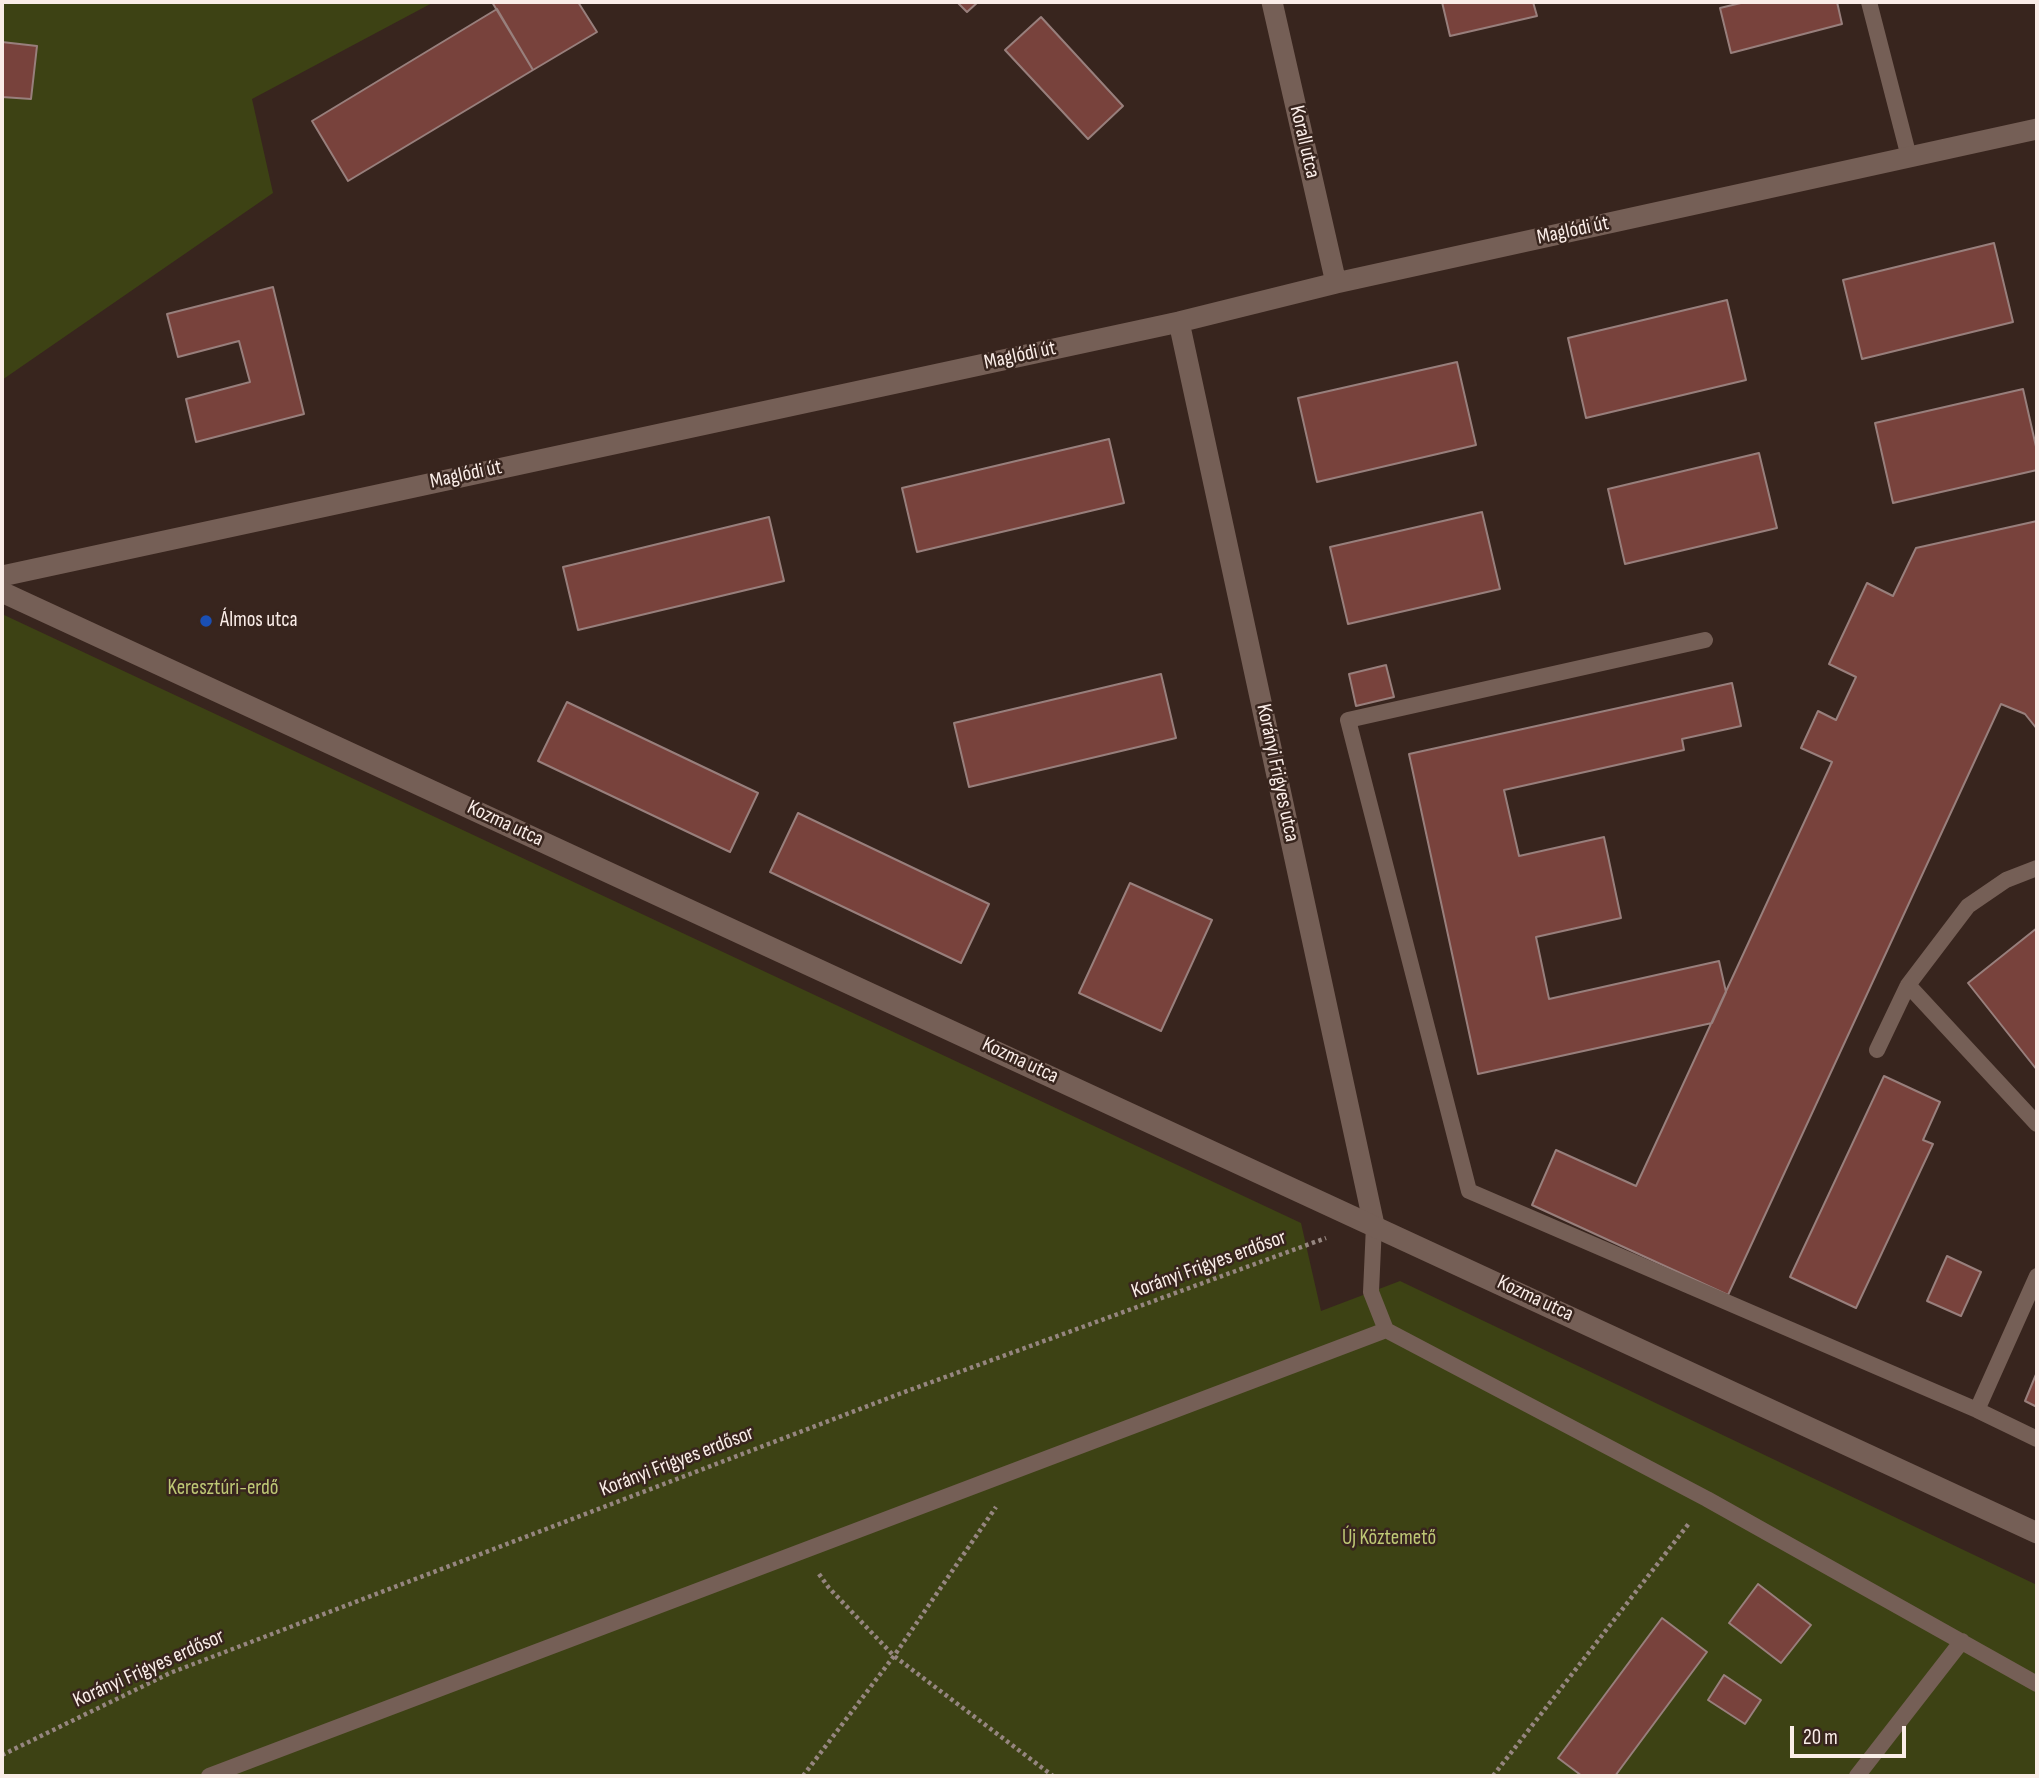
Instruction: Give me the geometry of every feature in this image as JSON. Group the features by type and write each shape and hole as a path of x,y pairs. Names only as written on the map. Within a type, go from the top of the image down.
{"street":[{"name":"Korall utca","path":"1272,2 1336,283"},
{"name":"Maglódi út","path":"2,576 1179,322 1336,283 2037,129"},
{"name":"Korányi Frigyes utca","path":"1179,322 1374,1225"},
{"name":"Kozma utca","path":"2,592 2037,1533"}],"lane":[{"path":"1869,2 1909,157"},
{"path":"1705,640 1348,720 1469,1191 1977,1410 2037,1439"},
{"path":"1877,1049 1908,985 1968,906 2006,880 2037,868"},
{"path":"1908,985 2037,1124"},
{"path":"1374,1225 1371,1292 1386,1330 1707,1499 2037,1684"},
{"path":"1977,1410 2037,1276"},
{"path":"209,1776 1386,1330"},
{"path":"1857,1776 1962,1641"}],"path":[{"name":"Korányi Frigyes erdősor","path":"2,1755 170,1673 899,1395 1318,1240 1374,1225"},
{"path":"803,1776 894,1656 996,1509 1000,1478"},
{"path":"1493,1776 1707,1499"},
{"path":"804,1552 829,1588 894,1656 1053,1776"}],"green space":[{"path":"2,2 434,2 252,99 273,193 2,380"},
{"path":"2,614 1301,1223 1321,1311 1400,1281 2037,1585 2037,1776 2,1776"}],"building":[{"path":"492,2 578,2 597,32 533,70"},
{"path":"957,2 978,2 967,12"},
{"path":"1442,2 1533,2 1537,16 1450,36"},
{"path":"1745,2 1837,2 1842,24 1731,53 1720,8"},
{"path":"497,9 533,70 348,181 312,121"},
{"path":"1041,17 1123,106 1088,139 1005,50"},
{"path":"2,42 37,46 31,99 2,97"},
{"path":"1994,243 2013,322 1862,359 1843,280"},
{"path":"273,287 304,414 196,442 186,399 250,382 239,341 178,357 167,314"},
{"path":"1727,300 1746,380 1586,418 1568,338"},
{"path":"1457,362 1476,445 1317,482 1298,398"},
{"path":"2023,389 2037,451 2037,470 1893,503 1875,423"},
{"path":"1109,439 1124,503 917,552 902,488"},
{"path":"1759,453 1777,528 1625,564 1608,489"},
{"path":"1482,512 1500,589 1348,624 1330,547"},
{"path":"769,517 784,581 578,630 563,567"},
{"path":"2037,521 2037,729 2025,714 2001,704 1728,1295 1532,1205 1556,1150 1636,1186 1832,762 1801,748 1818,711 1836,720 1856,677 1829,664 1867,583 1893,596 1916,548"},
{"path":"1386,665 1394,697 1356,706 1349,674"},
{"path":"1161,674 1176,738 969,787 954,723"},
{"path":"1732,683 1741,726 1682,739 1684,750 1504,790 1519,856 1604,837 1621,918 1536,937 1549,999 1719,961 1726,992 1712,1023 1478,1074 1409,754"},
{"path":"567,702 758,793 730,852 538,761"},
{"path":"798,813 989,904 961,963 770,872"},
{"path":"1130,883 1212,920 1161,1031 1079,993"},
{"path":"2037,928 2037,1070 1968,983"},
{"path":"1884,1076 1940,1102 1923,1140 1933,1144 1856,1308 1790,1277"},
{"path":"1947,1256 1981,1272 1961,1316 1927,1301"},
{"path":"2037,1372 2037,1407 2025,1401"},
{"path":"1758,1584 1811,1625 1781,1663 1729,1623"},
{"path":"1662,1618 1707,1652 1615,1776 1582,1776 1558,1758"},
{"path":"1724,1675 1761,1700 1745,1724 1708,1700"}],"place":[{"name":"Álmos utca","path":"206,621"}],"park label":[{"name":"Keresztúri-erdő","path":"223,1489"},
{"name":"Új Köztemető","path":"1389,1539"}]}
